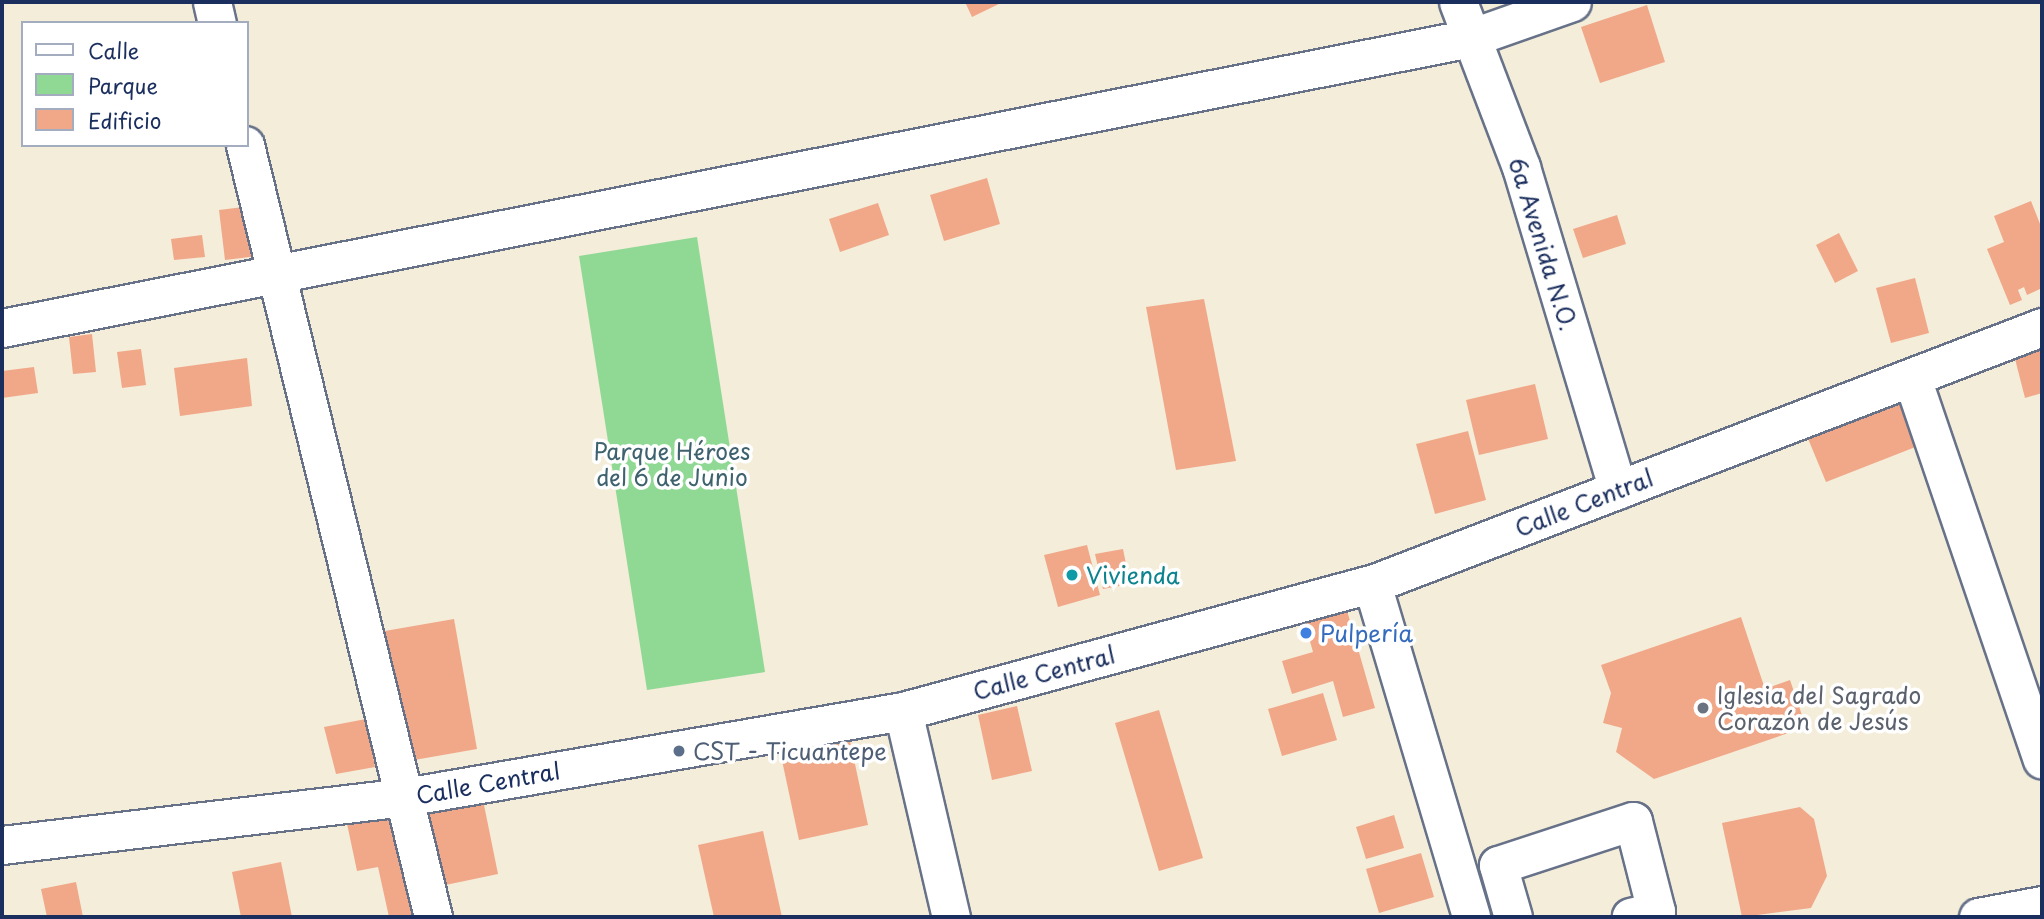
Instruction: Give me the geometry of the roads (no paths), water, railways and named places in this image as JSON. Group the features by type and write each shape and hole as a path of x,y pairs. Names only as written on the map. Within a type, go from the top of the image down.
{"street":[{"path":"212,2 217,21"},
{"name":"6a Avenida N.O.","path":"1458,2 1521,167 1618,490"},
{"path":"2,328 1470,38 1572,2"},
{"path":"245,147 433,917"},
{"name":"Calle Central","path":"2,845 405,797 903,711 1372,584 2042,327"},
{"path":"1912,378 2042,760"},
{"path":"1372,584 1471,917"},
{"path":"903,711 951,917"},
{"path":"1513,917 1499,865 1633,821 1656,911 1631,917"},
{"path":"1978,917 2042,905"}],"place":[{"name":"Vivienda","path":"1072,575"},
{"name":"Pulpería","path":"1306,633"},
{"name":"Iglesia del Sagrado Corazón de Jesús","path":"1703,708"},
{"name":"CST - Ticuantepe","path":"679,751"}],"park label":[{"name":"Parque Héroes del 6 de Junio","path":"672,464"}]}
